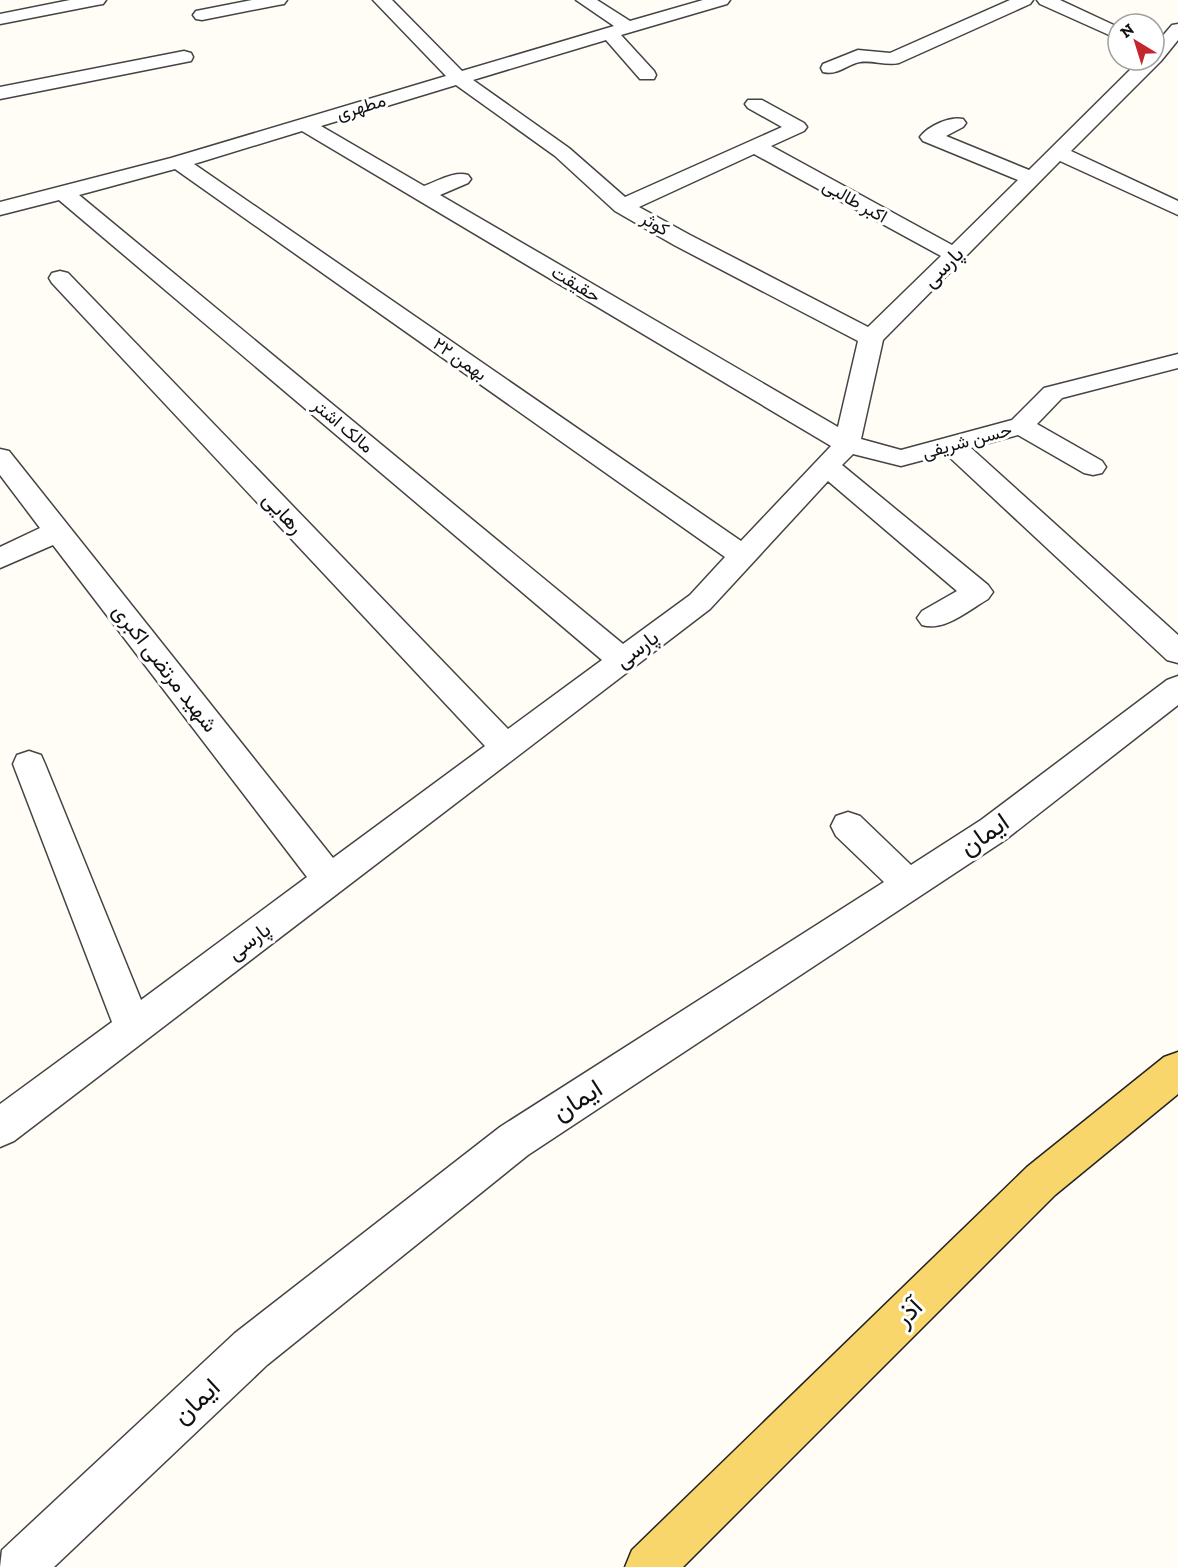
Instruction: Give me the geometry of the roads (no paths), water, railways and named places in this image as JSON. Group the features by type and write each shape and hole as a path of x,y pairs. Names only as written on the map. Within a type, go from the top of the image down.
{"main road":[{"name":"آذر","path":"650,1567 1041,1181 1178,1070"}],"street":[{"path":"0,19 97,0"},
{"path":"202,15 278,0"},
{"name":"کوثر","path":"382,0 458,78 562,152 623,206 682,240 872,338"},
{"path":"585,0 619,30 647,75"},
{"name":"مطهری","path":"0,209 178,162 619,30 696,3 721,0"},
{"path":"830,68 858,56 892,59 1024,0"},
{"path":"1046,0 1106,28"},
{"path":"0,93 184,57"},
{"name":"پارسی","path":"0,1128 700,602 837,455 872,338 1138,72"},
{"path":"623,206 797,127 755,104"},
{"path":"956,123 930,137 1033,179"},
{"name":"حقیقت","path":"304,124 423,194 837,455"},
{"name":"اکبر طالبی","path":"755,146 955,255"},
{"path":"1059,153 1178,209"},
{"name":"۲۲ بهمن","path":"178,162 743,555"},
{"path":"423,194 461,179"},
{"name":"مالک اشتر","path":"63,192 622,660"},
{"name":"رهایی","path":"60,278 506,748"},
{"path":"1167,364 1178,383"},
{"name":"حسن شریفی","path":"837,455 901,458 1021,426 1053,393 1167,364"},
{"path":"1021,426 1093,467"},
{"path":"952,445 1178,652"},
{"path":"837,455 978,592 932,618"},
{"name":"شهید مرتضی اکبری","path":"0,457 330,880"},
{"path":"0,558 58,531"},
{"name":"ایمان","path":"19,1567 251,1349 514,1141 993,830 1178,688"},
{"path":"29,764 133,1028"},
{"path":"848,826 909,885"}]}
